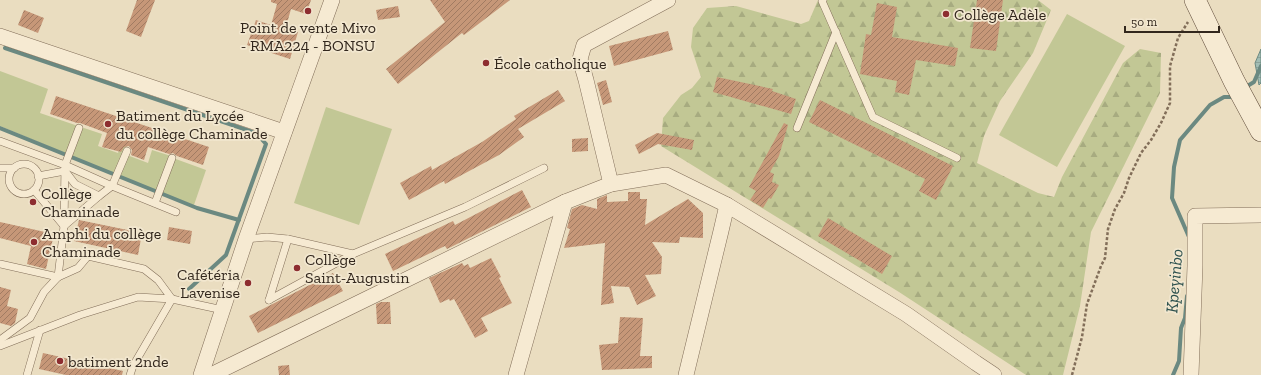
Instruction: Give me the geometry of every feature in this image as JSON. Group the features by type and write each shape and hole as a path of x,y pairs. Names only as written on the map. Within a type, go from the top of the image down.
{"main road":[{"path":"1192,9 1234,81 1261,132"}],"street":[{"path":"201,375 224,310 246,238 332,0"},
{"path":"611,184 580,59 584,46 668,0"},
{"path":"0,36 284,132"},
{"path":"211,375 565,202 611,184 666,175 726,206 906,314 974,369 994,375"},
{"path":"516,375 565,202"},
{"path":"686,375 720,239 726,206"},
{"path":"1191,375 1195,274 1195,216 1261,216"}],"lane":[{"path":"823,0 822,1 873,117 957,158"},
{"path":"797,128 836,32"},
{"path":"58,277 64,226 65,168 79,128"},
{"path":"0,141 176,212"},
{"path":"64,226 112,186 128,151"},
{"path":"155,203 172,158"},
{"path":"0,168 14,168 28,165 36,171 38,176 37,186 34,190 24,194 15,191 9,182 9,177 14,168"},
{"path":"38,176 65,168"},
{"path":"65,168 75,184 99,196"},
{"path":"288,239 269,300 353,254 465,207 544,168"},
{"path":"34,190 64,226"},
{"path":"246,238 267,237 288,239 353,254"},
{"path":"0,340 30,318 44,292 58,277 78,268 88,256 144,269 158,280 172,299"},
{"path":"0,264 58,277"},
{"path":"0,346 80,315 138,296 172,299 224,310"},
{"path":"130,375 133,366 172,299"},
{"path":"27,375 40,330"}],"path":[{"path":"1072,375 1082,338 1087,304 1105,258 1108,229 1115,209 1124,193 1128,178 1141,153 1161,122 1170,103 1170,66 1178,38 1188,24 1192,9"}],"green space":[{"path":"818,0 1038,0 1051,10 1033,53 1000,101 984,136 977,163 1038,193 1054,197 1062,177 1123,63 1140,49 1161,53 1160,93 1091,232 1080,306 1063,375 1026,375 899,292 661,146 663,118 681,95 692,88 701,77 691,47 693,28 707,8 736,6 801,24 809,21"},
{"path":"1067,14 1125,46 1057,167 999,135"},
{"path":"0,71 48,89 40,113 78,126 67,154 0,126"},
{"path":"326,107 392,129 359,225 294,203"},
{"path":"81,127 102,134 98,146 118,153 123,140 128,142 117,176 71,156"},
{"path":"152,150 171,156 158,191 120,177 127,155 148,163"},
{"path":"173,158 206,170 194,205 161,193"}],"water":[{"path":"1261,49 1261,83 1259,85 1255,63"}],"building":[{"path":"137,0 155,0 141,37 126,31"},
{"path":"271,0 311,0 306,14 291,9 286,27 298,32 290,59 247,45 256,20 271,25 277,4 271,2"},
{"path":"430,0 510,0 464,35 462,33 398,84 386,69 445,22"},
{"path":"977,0 1003,0 996,51 970,48"},
{"path":"877,3 897,7 892,37 958,48 955,66 916,60 909,95 895,92 897,81 860,74 866,34 871,35"},
{"path":"398,6 400,17 378,20 376,10"},
{"path":"24,10 44,18 38,33 18,25"},
{"path":"668,31 673,50 614,66 609,46"},
{"path":"717,77 773,89 772,91 796,99 791,114 713,92"},
{"path":"606,80 612,102 603,105 597,83"},
{"path":"558,90 565,101 518,129 524,137 499,155 445,184 444,181 409,200 400,183 431,166 432,170 482,142 516,119 514,116"},
{"name":"Batiment du Lycée du collège Chaminade","path":"56,96 209,147 203,165 177,156 173,153 169,154 148,147 144,160 131,155 132,150 129,146 124,147 121,152 102,147 107,133 50,114"},
{"path":"820,100 953,166 936,200 919,191 925,179 809,122"},
{"path":"784,123 788,125 779,156 770,172 774,174 772,182 779,185 771,199 769,198 763,208 750,200 756,191 749,187"},
{"path":"657,133 694,140 692,150 658,144 639,154 635,145"},
{"path":"588,138 588,151 572,152 572,139"},
{"path":"522,190 531,207 447,249 445,246 393,271 385,254 453,221 455,225"},
{"path":"628,192 640,192 640,199 647,199 645,225 688,199 703,213 703,238 680,237 679,243 652,242 662,257 661,274 645,275 656,296 637,305 629,287 611,286 614,303 601,305 605,243 564,248 570,229 567,228 572,209 582,205 597,209 597,199 607,195 607,202 628,201"},
{"path":"828,218 892,256 882,274 818,236"},
{"path":"79,220 142,233 138,255 74,241"},
{"name":"Amphi du collège Chaminade","path":"0,222 54,234 46,269 27,264 31,246 0,238"},
{"path":"169,227 192,231 190,244 167,240"},
{"path":"491,258 501,277 499,278 512,303 481,318 488,331 475,338 454,299 450,301 449,299 440,303 429,278 462,263 464,266 468,264 470,268"},
{"path":"333,273 343,291 258,333 249,316"},
{"path":"0,287 11,290 7,306 18,309 15,323 11,326 0,323"},
{"path":"381,302 390,302 391,324 377,324 376,304"},
{"path":"620,317 643,318 640,356 652,356 652,368 602,370 599,345 618,343"},
{"name":"batiment 2nde","path":"43,353 123,371 122,375 66,375 39,369"},
{"path":"289,365 290,375 279,375 278,366"}],"waterway":[{"path":"5,48 256,133 266,144 226,255 189,289"},
{"path":"1244,88 1254,82 1261,66"},
{"name":"Kpeyinbo","path":"1189,237 1172,198 1174,167 1180,140 1210,105 1224,97 1230,97 1235,94"},
{"path":"0,128 197,208 239,220"},
{"name":"Kpeyinbo","path":"1173,375 1179,361 1181,328 1185,318 1187,296"}],"place":[{"name":"Point de vente Mivo - RMA224 - BONSU","path":"308,11"},
{"name":"Collège Adèle","path":"946,14"},
{"name":"École catholique","path":"486,63"},
{"name":"Batiment du Lycée du collège Chaminade","path":"108,124"},
{"name":"Collège Chaminade","path":"33,202"},
{"name":"Amphi du collège Chaminade","path":"34,242"},
{"name":"Collège Saint-Augustin","path":"297,268"},
{"name":"Cafétéria Lavenise","path":"248,283"},
{"name":"batiment 2nde","path":"60,361"}]}
